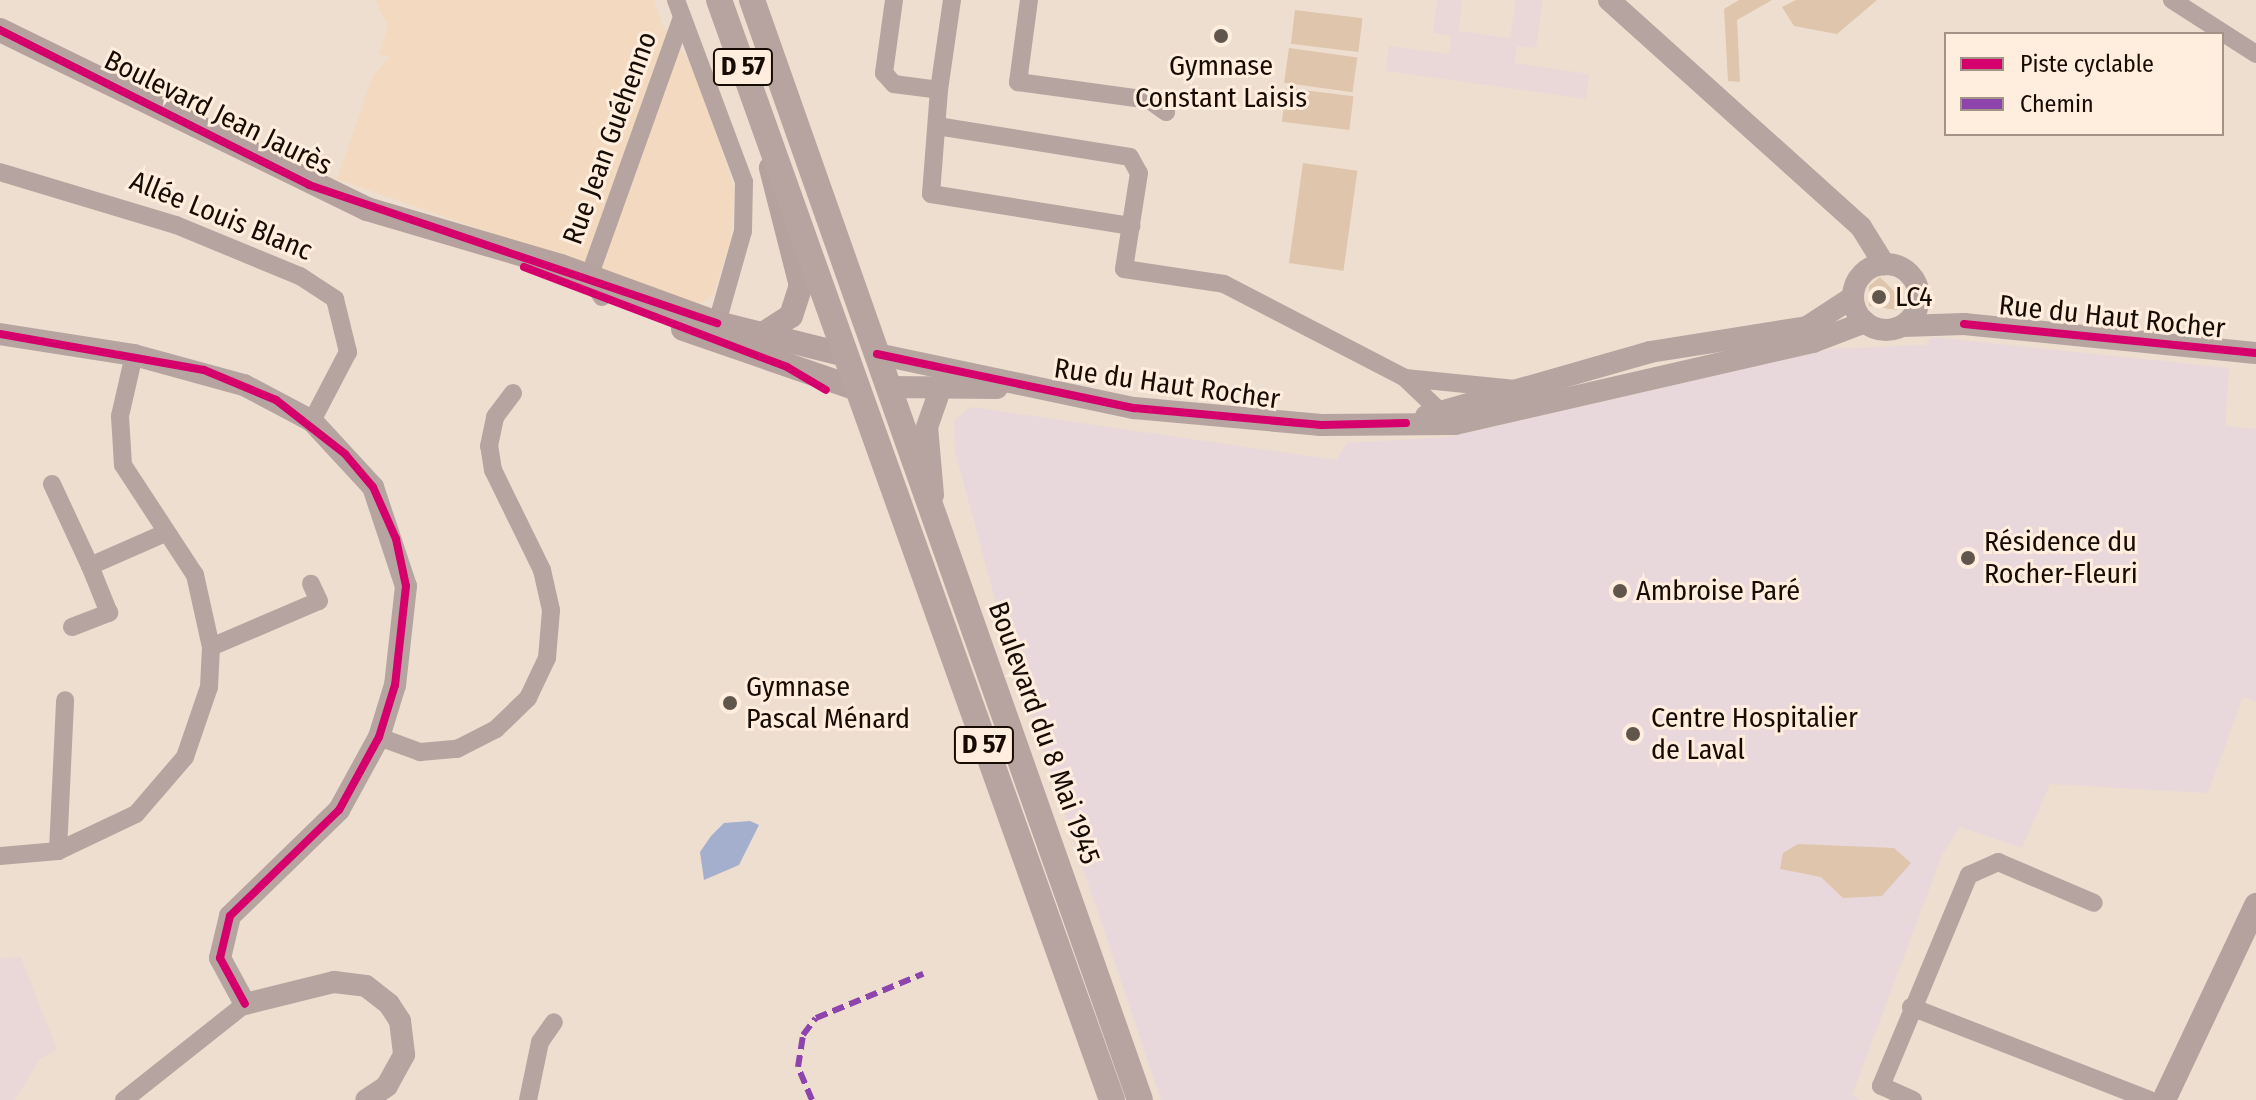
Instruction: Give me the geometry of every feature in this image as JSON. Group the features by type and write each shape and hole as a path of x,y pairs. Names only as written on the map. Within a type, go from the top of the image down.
{"main road":[{"name":"D 57","path":"719,0 766,134"},
{"name":"Boulevard du 8 Mai 1945","path":"752,0 870,392 1112,1100"},
{"name":"Boulevard Jean Jaurès","path":"0,30 309,185 596,287 787,367 870,392"},
{"path":"763,334 791,316 801,286 779,216 766,134"},
{"path":"766,134 793,174 861,354 826,367 787,367"},
{"name":"Boulevard Jean Jaurès","path":"596,287 717,323 861,354"},
{"path":"870,392 924,535 947,557"},
{"name":"Boulevard du 8 Mai 1945","path":"870,392 938,529 1140,1100"},
{"path":"2164,1100 2256,905"}],"street":[{"path":"894,0 884,73 894,84 939,90"},
{"path":"952,0 939,90 931,194 1131,226"},
{"path":"1029,0 1018,82 1149,100 1166,112"},
{"path":"1609,0 1861,227 1884,264 1908,273 1919,299 1903,326 1885,330 1865,322 1853,297 1866,271 1884,264"},
{"path":"2172,0 2222,32"},
{"path":"679,8 744,182 743,231 717,323"},
{"name":"Rue Jean Guéhenno","path":"596,287 679,8"},
{"path":"2224,33 2256,54"},
{"path":"937,126 1130,157 1139,173 1124,269 1224,284 1405,378 1450,414 1455,382"},
{"name":"Allée Louis Blanc","path":"0,172 176,225 318,285 343,315 348,352 312,421"},
{"name":"Rue du Haut Rocher","path":"1450,414 1650,352 1807,327 1853,297"},
{"name":"Rue du Haut Rocher","path":"1919,299 1964,324"},
{"name":"Rue du Haut Rocher","path":"861,354 1046,391 1244,419 1406,423 1813,342 1865,322"},
{"name":"Rue du Haut Rocher","path":"1903,326 1964,324 2256,353"},
{"path":"0,334 134,355 244,385 312,421 373,487 404,574 403,651 379,737 339,810 230,916 220,958 245,1004"},
{"path":"0,856 58,851 101,835 164,786 201,715 211,647 195,575 123,465 120,416 134,355"},
{"path":"1405,378 1530,390"},
{"name":"Rue du Haut Rocher","path":"870,392 941,387 1046,391"},
{"path":"938,529 927,427 941,387"},
{"path":"379,737 420,752 457,749 496,729 528,698 547,658 551,610 542,570 493,470 489,446 495,417 513,393"},
{"path":"52,484 109,613 72,627"},
{"path":"90,566 165,533"},
{"path":"211,647 319,601 311,584"},
{"path":"58,851 65,700"},
{"path":"1913,1100 1881,1086 1911,1007 1969,875 1998,862 2094,903"},
{"path":"124,1100 245,1004 334,982 366,986 389,1004 400,1021 404,1055 387,1086 366,1100"},
{"path":"1911,1007 2150,1100"},
{"path":"528,1100 540,1042 554,1022"}],"shaded area":[{"path":"375,0 654,0 662,24 698,73 735,192 730,243 713,295 698,305 337,179 373,76 390,57 379,54 388,26"},
{"path":"1437,0 1462,0 1459,31 1510,38 1516,0 1543,0 1536,48 1517,46 1515,63 1589,74 1586,99 1386,71 1389,46 1449,54 1451,36 1433,33"},
{"path":"1739,0 1772,0 1737,20 1740,82 1728,81 1724,9"},
{"path":"1796,0 1877,0 1837,34 1794,26 1782,7"},
{"path":"1295,10 1362,18 1358,52 1291,44"},
{"path":"1289,48 1357,58 1352,92 1284,83"},
{"path":"1286,88 1353,96 1349,130 1282,122"},
{"path":"1303,163 1357,171 1343,271 1289,263"},
{"path":"1880,277 1902,299 1897,310 1869,306 1869,286"},
{"name":"Centre Hospitalier de Laval","path":"1932,337 2229,368 2225,426 2256,429 2256,702 2243,697 2208,793 2050,784 2022,848 1960,827 1942,855 1852,1095 1860,1100 1161,1100 1006,640 955,451 954,421 971,407 1336,460 1347,443 1449,437 1831,349 1925,345"},
{"path":"1798,844 1894,848 1911,863 1882,896 1843,898 1821,877 1780,869 1783,853"},
{"path":"21,957 57,1050 40,1059 15,1100 0,1100 0,958"}],"water":[{"path":"750,821 759,825 739,865 704,880 700,852 711,836 724,823"}],"marked path":[{"path":"812,1100 798,1067 803,1035 816,1018 923,974"}],"cycle path":[{"path":"0,30 309,185 717,323"},
{"path":"524,267 787,367 826,390"},
{"path":"1964,324 2256,353"},
{"path":"0,334 204,370 276,400 345,454 373,487 396,539 406,586 395,685 379,737 339,810 230,916 220,958 245,1004"},
{"path":"877,354 1134,408 1321,425 1406,423"}],"place":[{"name":"Gymnase Constant Laisis","path":"1221,36"},
{"name":"LC4","path":"1879,297"},
{"name":"Résidence du Rocher-Fleuri","path":"1968,558"},
{"name":"Ambroise Paré","path":"1620,591"},
{"name":"Gymnase Pascal Ménard","path":"730,703"},
{"name":"Centre Hospitalier de Laval","path":"1633,734"}]}
